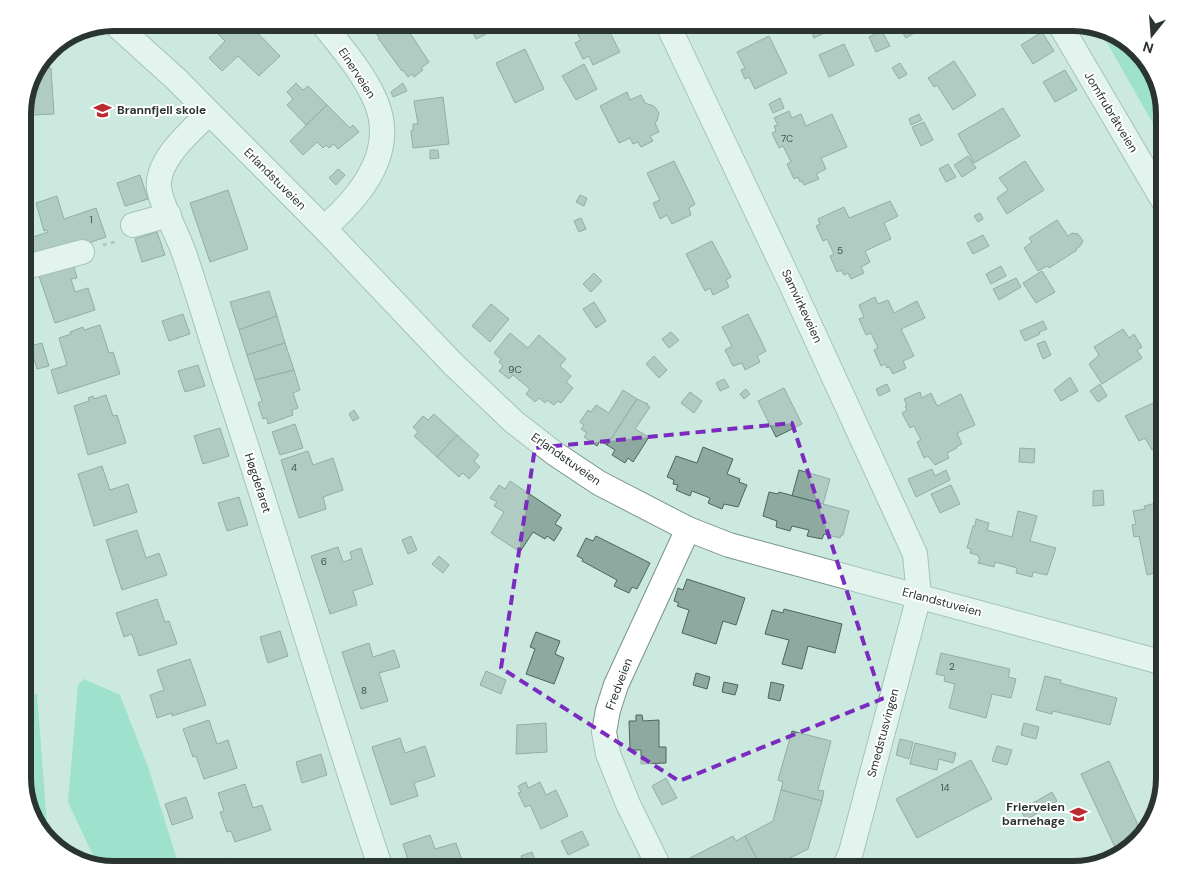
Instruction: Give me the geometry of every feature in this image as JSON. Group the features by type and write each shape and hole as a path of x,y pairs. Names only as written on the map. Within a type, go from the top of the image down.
{"street":[{"name":"Erlandstuveien","path":"124,31 210,113 324,228 490,401 522,429 599,483 688,529 747,550 1156,660"},
{"name":"Einerveien","path":"324,228 341,213 367,181 375,168 381,138 381,118 370,89 328,31"},
{"name":"Samvirkeveien","path":"670,31 784,268 915,554 919,596"},
{"name":"Jomfrubråtveien","path":"1064,31 1156,188"},
{"name":"Høgdefaret","path":"210,113 181,141 163,166 159,176 159,189 184,253 282,555 351,781 379,861"},
{"path":"133,225 169,215"},
{"path":"31,266 82,252"},
{"name":"Fredveien","path":"656,861 628,804 608,754 604,732 608,710 616,685 688,529"},
{"name":"Smedstusvingen","path":"847,861 919,596"}],"path":[{"path":"82,252 135,235 133,225"}],"highlighted area":[{"path":"792,423 882,699 679,781 501,668 535,448"}],"green space":[{"path":"1105,38 1123,48 1127,52 1127,60 1135,60 1139,64 1151,88 1156,114 1156,129"},
{"path":"84,679 120,695 148,767 177,861 114,861 94,858 68,802 78,685"},
{"path":"31,694 37,694 47,826 34,799 31,783"}],"building":[{"path":"219,31 256,31 280,56 259,76 238,56 222,71 209,58 225,41 217,33"},
{"path":"374,31 413,31 410,33 429,62 414,77 412,74 408,77"},
{"path":"472,31 492,31 476,39"},
{"path":"576,31 609,31 620,52 593,65 589,56 583,59 575,43 581,40"},
{"path":"811,31 829,31 814,38"},
{"path":"882,31 890,46 876,52 869,37"},
{"path":"901,31 918,31 906,38"},
{"path":"1042,32 1054,51 1033,64 1021,45"},
{"path":"769,36 787,73 755,89 749,77 745,79 741,70 745,68 737,52"},
{"path":"844,44 854,65 829,77 819,55"},
{"path":"525,49 544,89 515,103 496,63"},
{"path":"954,61 976,95 953,110 937,85 934,87 928,78"},
{"path":"900,63 907,74 899,79 892,68"},
{"path":"584,64 597,89 576,100 562,76"},
{"path":"45,68 51,68 54,114 33,115 33,98"},
{"path":"1065,70 1077,90 1055,102 1043,82"},
{"path":"296,83 303,90 308,86 327,105 306,125 287,105 293,99 287,92"},
{"path":"403,83 407,91 393,97 391,92"},
{"path":"627,92 630,100 641,95 645,103 654,106 659,113 655,123 659,132 650,136 653,141 641,147 638,142 633,144 630,138 619,143 600,106"},
{"path":"443,97 449,144 413,148 411,131 413,130 413,124 418,124 414,101"},
{"path":"780,98 784,108 773,113 769,104"},
{"path":"327,105 350,128 353,125 359,132 338,149 334,144 329,148 326,145 323,148 317,142 303,155 290,141"},
{"path":"1003,108 1020,136 974,163 958,134"},
{"path":"789,111 792,118 801,114 806,126 832,114 847,147 821,158 826,169 816,174 819,179 804,185 798,177 794,179 787,164 791,162 783,146 779,148 772,133 776,131 774,126 778,125 774,118"},
{"path":"919,114 922,120 911,125 909,119"},
{"path":"924,122 933,140 921,146 912,127"},
{"path":"430,150 438,150 439,158 430,159"},
{"path":"968,156 976,168 962,177 954,165"},
{"path":"674,161 695,204 689,208 691,215 672,224 667,215 660,219 653,203 660,200 647,173"},
{"path":"1025,161 1044,190 1007,214 997,198 1008,190 999,178"},
{"path":"948,164 956,177 946,182 939,169"},
{"path":"338,169 345,175 336,185 329,178"},
{"path":"140,175 148,199 125,206 117,183"},
{"path":"228,190 248,249 210,262 190,203"},
{"path":"580,195 587,198 584,206 576,202"},
{"path":"57,196 64,219 96,208 106,237 32,262 31,238 48,232 47,230 44,231 36,203"},
{"path":"890,201 898,216 884,223 891,239 865,251 870,262 861,267 864,273 851,279 848,273 844,275 841,270 837,272 830,256 834,254 827,239 823,241 816,226 820,224 818,219 844,207 849,218"},
{"path":"980,213 983,219 978,222 974,216"},
{"path":"581,218 586,229 579,232 574,221"},
{"path":"1057,220 1068,236 1072,233 1078,234 1083,241 1077,250 1049,268 1047,266 1038,271 1024,248 1032,242 1029,238"},
{"path":"157,232 165,255 142,262 135,239"},
{"path":"983,235 989,246 973,254 967,243"},
{"path":"712,241 731,277 726,280 729,287 713,295 710,288 705,291 686,254"},
{"path":"73,264 77,278 71,279 75,292 88,288 95,310 55,323 38,273"},
{"path":"1001,266 1006,276 991,284 986,274"},
{"path":"1042,271 1055,292 1036,303 1023,283"},
{"path":"594,273 602,281 591,292 583,284"},
{"path":"1016,278 1021,287 999,300 993,289"},
{"path":"269,291 277,316 239,330 230,302"},
{"path":"875,297 878,304 888,300 894,313 917,301 925,318 901,329 914,356 903,361 906,368 893,374 885,364 881,366 874,350 878,348 871,333 866,335 859,319 864,317 859,305"},
{"path":"594,302 606,321 596,328 583,309"},
{"path":"491,304 509,319 490,342 472,326"},
{"path":"183,314 190,334 169,341 162,321"},
{"path":"748,314 766,351 757,356 760,362 745,370 742,363 733,366 725,350 732,346 722,327"},
{"path":"277,316 285,343 247,355 239,330"},
{"path":"1043,321 1047,329 1025,341 1020,331"},
{"path":"100,325 109,353 113,352 120,374 58,394 51,370 67,365 59,338 83,327 84,330"},
{"path":"1123,329 1129,338 1134,334 1142,347 1137,350 1142,358 1102,384 1089,364 1099,355 1094,347"},
{"path":"671,332 679,340 669,348 662,339"},
{"path":"510,333 528,348 539,335 566,359 560,366 571,376 566,382 573,388 561,403 558,401 554,405 547,400 545,403 539,398 535,402 526,394 530,389 513,375 509,379 499,371 503,366 499,362 501,359 494,353"},
{"path":"1045,341 1051,355 1043,359 1037,344"},
{"path":"42,343 49,366 37,369 31,346"},
{"path":"285,343 294,370 255,380 247,355"},
{"path":"654,356 667,370 659,378 646,364"},
{"path":"198,365 205,386 185,392 178,371"},
{"path":"294,370 300,390 293,393 298,408 292,410 293,415 268,424 267,418 263,419 258,403 262,401 255,380"},
{"path":"1070,377 1078,391 1061,401 1054,390"},
{"path":"724,379 729,387 720,391 716,383"},
{"path":"887,384 890,391 879,396 876,389"},
{"path":"1100,384 1107,396 1098,402 1090,391"},
{"path":"784,388 802,424 776,437 758,401"},
{"path":"746,389 750,394 744,399 740,394"},
{"path":"623,390 637,399 607,445 600,441 597,446 584,437 587,433 581,429 584,425 580,422 588,410 591,412 596,405 609,413"},
{"path":"690,392 702,401 694,413 681,403"},
{"path":"920,392 922,398 931,393 937,406 961,394 975,425 957,433 962,444 947,453 949,458 935,465 928,456 924,458 917,442 921,440 914,426 910,428 902,413 907,410 904,399"},
{"path":"106,395 113,416 117,415 126,443 88,455 74,406 89,401 88,398 93,396 94,399"},
{"path":"637,399 648,404 650,407 635,429 649,437 633,462 628,458 625,463 612,455 615,450 607,445"},
{"path":"1153,403 1156,409 1156,448 1152,450 1145,438 1139,441 1125,416"},
{"path":"354,410 359,418 353,421 349,414"},
{"path":"434,414 457,435 437,457 414,436 418,432 413,427 423,416 428,420"},
{"path":"295,424 303,448 280,455 272,432"},
{"path":"220,428 229,456 203,464 194,436"},
{"path":"457,435 479,455 474,461 480,467 469,479 463,473 459,477 437,457"},
{"path":"703,447 733,459 727,474 740,479 739,482 747,485 738,507 724,504 722,509 708,503 710,498 692,491 690,496 676,490 678,485 673,484 674,480 667,477 676,456 697,463"},
{"path":"1020,448 1035,449 1034,463 1019,462"},
{"path":"308,451 313,465 333,458 343,490 323,497 326,509 299,518 281,460"},
{"path":"102,466 110,490 128,484 137,512 94,526 78,474"},
{"path":"932,469 935,476 946,470 950,480 916,497 908,479"},
{"path":"799,470 830,479 823,504 792,496"},
{"path":"510,481 561,515 555,524 562,528 554,541 547,536 545,539 533,532 520,552 491,533 504,512 494,506 497,502 490,498 499,485 505,489"},
{"path":"951,485 960,504 940,513 931,494"},
{"path":"1103,490 1104,505 1093,506 1093,491"},
{"path":"769,492 778,494 779,492 849,511 843,535 840,538 824,534 822,539 807,536 809,530 792,526 790,531 776,527 777,521 763,516"},
{"path":"239,497 248,525 227,531 218,503"},
{"path":"1156,503 1156,573 1147,575 1139,536 1134,537 1132,525 1136,524 1133,511 1145,509 1144,506"},
{"path":"1018,511 1037,516 1030,541 1056,548 1047,575 1033,572 1032,577 1016,573 1017,568 995,562 994,567 978,563 980,558 978,555 970,553 971,549 967,548 976,519 989,523 987,530 1012,537"},
{"path":"137,530 146,558 159,553 167,575 122,590 106,540"},
{"path":"411,536 417,550 408,554 402,540"},
{"path":"596,536 650,563 637,589 632,587 629,593 614,586 617,580 582,561 583,559 577,556 586,538 593,541"},
{"path":"338,547 343,562 352,559 350,552 361,548 373,584 353,591 357,605 330,614 311,556"},
{"path":"439,556 449,565 443,573 432,564"},
{"path":"687,579 745,598 736,625 723,621 716,644 682,633 689,610 677,606 679,603 674,601 678,588 683,590"},
{"path":"157,599 165,622 169,621 177,644 139,656 132,634 124,637 116,613"},
{"path":"784,609 842,624 835,653 808,646 802,669 782,664 789,640 765,634 772,610 783,613"},
{"path":"280,631 288,656 268,663 260,637"},
{"path":"536,632 560,641 555,654 564,658 554,684 526,674 535,649 530,647"},
{"path":"369,643 373,657 394,650 400,667 379,673 388,701 361,709 342,652"},
{"path":"941,653 1010,669 1008,677 1016,679 1011,698 992,694 986,718 949,708 955,684 944,681 945,676 936,674"},
{"path":"190,659 206,705 172,716 172,713 157,718 150,695 164,690 157,670"},
{"path":"486,671 506,680 501,694 480,685"},
{"path":"696,673 710,677 707,689 693,685"},
{"path":"1045,676 1061,680 1060,683 1117,698 1110,725 1053,711 1052,714 1036,710"},
{"path":"724,682 738,685 735,695 722,692"},
{"path":"771,682 784,685 780,701 768,698"},
{"path":"636,715 642,715 643,721 659,720 659,747 666,747 666,763 641,764 641,750 630,750 629,721 636,721"},
{"path":"209,720 217,744 228,740 237,768 204,779 196,756 193,757 183,729"},
{"path":"546,723 547,752 516,754 517,725"},
{"path":"1024,723 1039,727 1036,739 1021,735"},
{"path":"792,731 831,741 818,790 824,791 822,801 781,790 783,782 778,780"},
{"path":"400,738 405,753 425,746 435,776 414,783 418,796 391,805 372,747"},
{"path":"900,739 913,742 909,759 896,755"},
{"path":"915,743 956,753 953,763 939,759 937,770 910,764"},
{"path":"997,746 1012,750 1007,765 992,761"},
{"path":"321,754 327,775 302,783 296,762"},
{"path":"971,760 992,799 917,838 896,799"},
{"path":"1109,761 1139,828 1123,844 1115,848 1081,774"},
{"path":"666,778 677,798 662,805 652,786"},
{"path":"526,782 528,788 540,782 546,795 556,790 568,816 541,829 530,805 525,807 518,793 521,792 518,786"},
{"path":"245,784 253,808 262,805 271,830 235,842 231,831 227,832 220,812 224,811 218,793"},
{"path":"781,790 822,801 808,849 784,861 758,861 745,836 773,821"},
{"path":"1052,792 1057,801 1026,820 1021,810"},
{"path":"186,797 193,818 172,825 165,804"},
{"path":"582,831 589,845 568,855 561,841"},
{"path":"430,835 435,849 456,843 462,861 408,861 403,844"},
{"path":"733,836 736,841 745,836 758,861 689,861 688,859"},
{"path":"532,852 535,861 523,861 521,856"}],"place":[{"name":"Brannfjell skole","path":"103,110"},
{"name":"Frierveien barnehage","path":"1079,814"}]}
